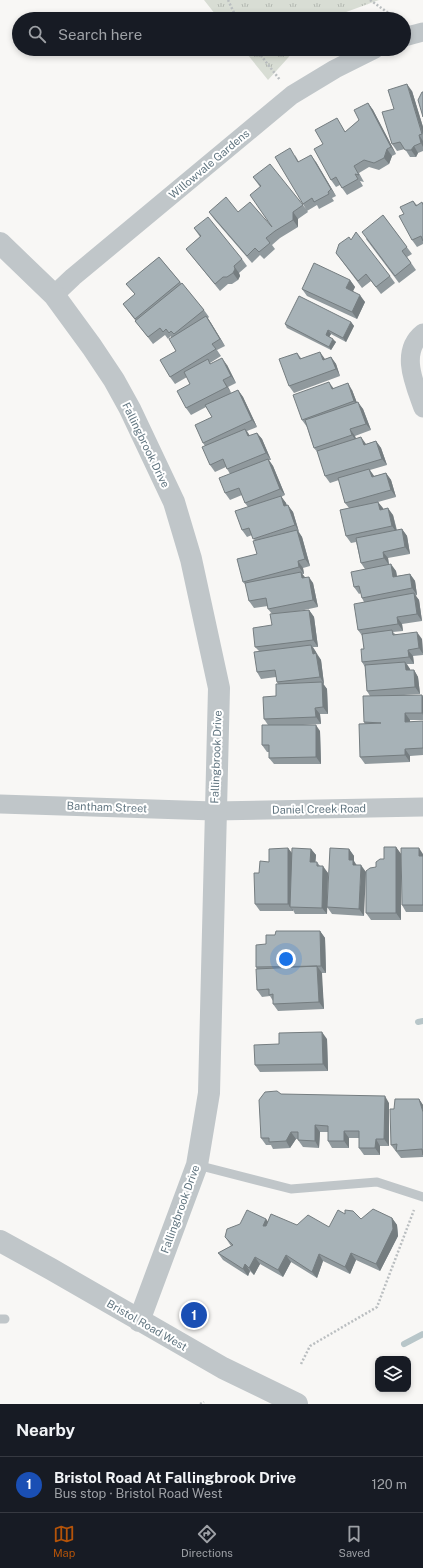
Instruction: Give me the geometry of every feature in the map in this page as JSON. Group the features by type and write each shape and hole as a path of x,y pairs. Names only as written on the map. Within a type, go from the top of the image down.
{"street":[{"path":"411,35 423,32"},
{"name":"Willowvale Gardens","path":"54,295 73,277 292,95 335,69 361,56"},
{"name":"Fallingbrook Drive","path":"0,243 54,295 114,380 133,415 176,509 192,559 218,688 214,811 209,1093 197,1164 139,1321"},
{"path":"423,333 411,350 410,362 414,382 423,408"},
{"name":"Bantham Street","path":"0,804 214,811"},
{"name":"Daniel Creek Road","path":"214,811 423,807"},
{"name":"Bristol Road West","path":"0,1241 223,1368 297,1404"}],"lane":[{"path":"197,1164 292,1189 377,1182 421,1196"}],"path":[{"path":"228,0 234,12"},
{"path":"370,0 387,12"},
{"path":"261,56 292,95"},
{"path":"301,1364 310,1346 377,1307 421,1196"}],"green space":[{"path":"204,0 379,0 346,12 213,12"},
{"path":"249,56 290,56 268,80"}],"building":[{"path":"407,84 422,134 419,135 421,143 414,146 411,150 405,150 400,142 392,144 382,112 394,109 388,90"},
{"path":"423,92 423,117 418,100"},
{"path":"368,103 391,147 387,149 384,158 374,163 364,160 354,166 359,175 355,174 358,179 342,188 336,177 331,180 314,149 323,144 315,130 337,118 345,132 359,120 354,110"},
{"path":"290,148 298,162 311,155 331,189 328,192 329,194 314,202 312,198 303,204 275,157"},
{"path":"270,164 303,205 293,212 293,220 266,238 270,243 259,252 255,248 247,256 209,212 226,197 238,212 250,202 272,227 250,195 261,186 253,177"},
{"path":"413,201 416,206 422,202 423,205 423,241 421,236 412,240 399,216 404,214 400,207"},
{"path":"383,215 407,247 402,251 411,263 395,276 362,232"},
{"path":"208,217 242,259 234,266 235,269 233,273 227,277 223,277 215,284 186,249 201,236 194,228"},
{"path":"356,232 390,276 376,287 366,274 358,281 336,253 339,244 349,237 351,240"},
{"path":"159,257 180,282 135,319 123,304 135,294 126,284"},
{"path":"314,263 350,280 346,288 360,295 352,312 302,289"},
{"path":"182,283 204,310 174,334 171,331 169,333 166,329 163,332 160,328 148,337 135,321"},
{"path":"299,296 351,322 343,338 328,330 326,335 333,339 329,347 285,324"},
{"path":"206,316 220,339 212,344 216,349 170,377 160,360 176,351 169,339"},
{"path":"320,352 323,360 331,357 336,369 289,386 279,359 297,353 300,359"},
{"path":"222,358 231,376 223,380 227,387 186,408 177,391 190,384 184,372 208,359 210,364"},
{"path":"329,382 332,389 348,383 354,401 302,420 293,395"},
{"path":"238,390 252,420 203,443 195,425 212,417 205,405"},
{"path":"358,402 366,424 350,429 352,435 314,448 305,420"},
{"path":"245,429 248,436 257,433 266,453 227,469 223,459 210,465 202,447"},
{"path":"361,437 364,445 376,441 382,459 325,476 317,451"},
{"path":"268,459 280,489 245,503 239,488 225,493 219,478"},
{"path":"369,469 372,477 386,473 391,490 345,503 338,478"},
{"path":"281,496 284,506 288,505 295,525 253,539 249,528 242,530 235,511"},
{"path":"378,502 380,510 388,508 392,526 346,536 340,510"},
{"path":"402,529 405,547 383,552 384,558 361,563 356,538"},
{"path":"297,530 305,559 298,561 299,567 243,582 237,559 257,554 253,541"},
{"path":"391,564 393,577 410,574 412,588 362,598 359,586 354,587 351,572"},
{"path":"301,572 302,578 309,577 313,600 268,609 266,598 249,601 245,583"},
{"path":"414,593 417,614 397,617 398,624 358,630 354,604"},
{"path":"309,610 313,640 255,647 253,628 272,625 270,614"},
{"path":"392,630 393,635 417,632 419,648 408,650 409,657 362,662 361,649 364,649 362,634"},
{"path":"311,645 313,654 316,653 320,677 277,682 275,670 257,672 254,652"},
{"path":"405,662 406,670 414,670 415,687 367,691 365,665"},
{"path":"322,682 323,707 315,708 316,717 264,719 263,697 276,696 276,684"},
{"path":"422,695 422,713 405,713 405,722 423,721 423,748 405,749 405,755 360,757 359,724 381,723 364,722 363,696"},
{"path":"262,725 316,725 316,757 269,758 269,745 262,745"},
{"path":"384,847 396,847 396,913 366,913 366,871 370,868 376,867 376,862 380,859 384,859"},
{"path":"288,848 288,904 255,904 254,873 259,873 260,861 269,862 269,849"},
{"path":"292,848 311,849 310,862 317,862 317,866 323,866 322,908 290,907"},
{"path":"330,848 349,849 349,860 353,860 353,865 361,865 359,909 327,907"},
{"path":"401,848 419,848 419,856 423,856 423,905 402,905"},
{"path":"276,931 320,931 321,966 256,967 256,945 266,944 266,935 275,935"},
{"path":"317,966 319,1002 273,1004 273,994 269,995 269,989 257,990 256,969"},
{"path":"322,1032 323,1064 255,1065 254,1045 279,1044 279,1033"},
{"path":"277,1091 281,1094 385,1096 384,1139 376,1139 375,1148 359,1148 359,1131 344,1131 344,1141 328,1141 328,1126 315,1125 315,1141 298,1140 298,1132 291,1132 286,1141 269,1142 269,1138 261,1138 259,1100 265,1092"},
{"path":"395,1099 419,1099 423,1112 423,1155 422,1149 396,1151 397,1144 391,1145 390,1109 394,1109"},
{"path":"373,1209 392,1218 393,1229 376,1264 351,1253 345,1267 319,1254 312,1272 286,1255 278,1270 255,1257 249,1268 245,1264 243,1269 218,1253 233,1245 225,1237 227,1229 240,1224 247,1210 266,1219 263,1226 266,1226 271,1214 297,1225 308,1215 329,1227 338,1210 345,1214 345,1210 353,1211 361,1219"}],"waterway":[{"path":"418,1022 423,1021"},
{"path":"404,1344 423,1334"}],"place":[{"name":"Bristol Road At Fallingbrook Drive","path":"194,1315"}]}
